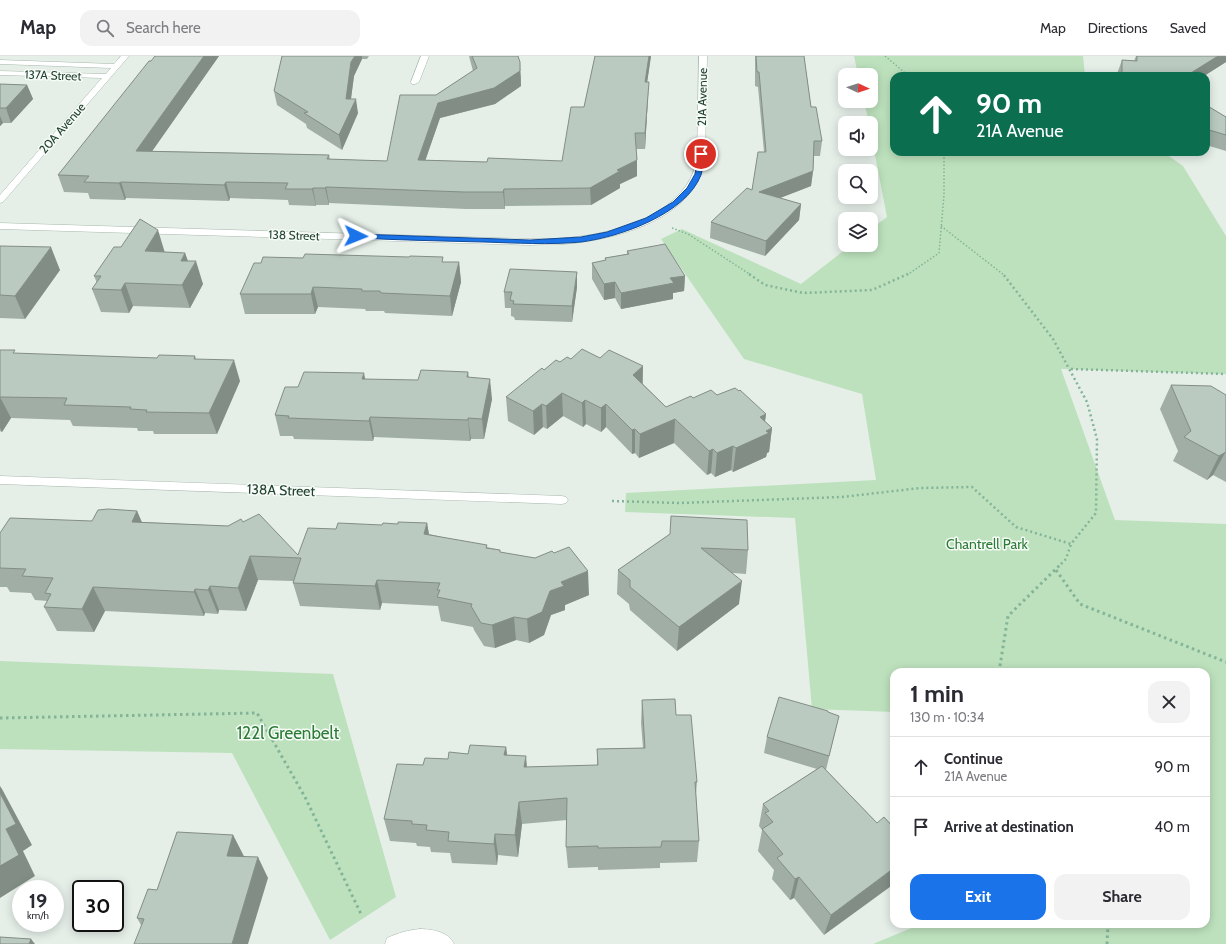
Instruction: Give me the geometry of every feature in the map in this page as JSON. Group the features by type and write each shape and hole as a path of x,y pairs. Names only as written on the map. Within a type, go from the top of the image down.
{"street":[{"name":"20A Avenue","path":"0,200 124,56"},
{"path":"415,82 425,56"},
{"name":"21A Avenue","path":"656,216 676,203 690,189 698,174 701,159 703,56"},
{"name":"137A Street","path":"0,62 116,66"},
{"name":"137A Street","path":"0,73 106,76"},
{"name":"138 Street","path":"0,226 530,242 588,238 609,234 634,226 656,216"},
{"name":"138A Street","path":"0,480 562,500"},
{"path":"393,944 411,937 428,937 446,944"}],"path":[{"path":"885,56 904,72"},
{"path":"668,227 688,234 765,285 803,293 872,290 906,276 939,253 945,156"},
{"path":"941,226 1005,276 1052,339 1071,370 1087,402 1097,439 1096,513 1071,544 1066,559 1008,616 1000,668"},
{"path":"1071,370 1226,374"},
{"path":"612,501 679,503 842,497 920,488 972,487 1016,527 1071,544"},
{"path":"1056,570 1080,604 1226,662"},
{"path":"0,718 257,713 305,797 360,914"},
{"path":"1107,944 1108,928"}],"green space":[{"name":"Chantrell Park","path":"854,56 1083,56 1085,72 890,72 890,156 1169,156 1183,166 1226,236 1226,374 1061,369 1115,520 1226,524 1226,944 873,944 911,928 1210,928 1210,668 890,668 890,712 812,709 795,518 625,512 626,493 876,480 862,394 744,359 661,239 682,229 801,284 842,252 878,252 878,224 887,217 875,156 878,156 878,116 867,116 866,108 878,108 878,68 857,68"},
{"name":"122l Greenbelt","path":"0,661 333,674 396,897 330,940 232,753 0,749"}],"building":[{"path":"155,56 204,56 136,151 329,155 327,159 387,161 400,95 436,95 477,68 472,56 518,56 520,71 494,88 438,103 418,160 487,162 488,158 562,161 571,107 584,107 595,56 649,56 645,82 649,82 645,133 635,133 637,160 617,170 620,171 590,188 504,189 503,192 326,187 312,189 285,189 288,183 226,182 224,185 84,182 89,176 58,175 149,61 151,61"},
{"path":"282,56 355,56 351,62 346,99 356,99 339,135 304,113 308,112 274,91"},
{"path":"756,56 804,56 811,107 816,107 822,141 814,141 813,171 759,192 801,204 766,241 711,222 747,188 752,190 758,152 766,152 759,72 757,72"},
{"path":"1137,56 1218,56 1192,72 1122,72 1122,60 1137,61"},
{"path":"0,84 27,85 6,108 0,108"},
{"path":"1210,107 1226,117 1226,135 1210,130"},
{"path":"140,219 158,230 145,251 185,253 181,261 196,261 182,285 125,283 121,290 92,289 101,276 94,276 114,247 121,247"},
{"path":"665,244 685,276 670,278 674,283 621,293 615,282 604,284 592,263 606,260 605,258 629,254 627,251"},
{"path":"0,246 51,247 15,296 0,295"},
{"path":"305,254 443,257 442,262 459,262 450,296 381,293 380,291 362,291 362,289 313,287 311,294 240,294 254,263 261,263 263,257 303,258"},
{"path":"510,269 577,272 572,306 513,304 514,301 510,300 512,292 504,292"},
{"path":"582,349 600,358 609,350 643,366 633,375 666,407 691,396 693,398 711,390 717,395 735,388 739,391 740,390 766,414 760,417 772,428 766,431 769,433 736,448 733,446 717,453 713,449 709,451 675,419 640,434 635,429 632,430 606,404 601,408 585,400 582,403 562,393 546,406 542,404 533,411 506,397 542,368 544,370 556,360 560,362 567,357 571,359"},
{"path":"0,350 15,350 13,353 157,358 159,355 195,356 194,359 234,360 209,413 146,412 147,410 130,409 131,407 64,405 67,398 0,397"},
{"path":"421,370 468,372 467,377 490,379 482,419 468,418 468,420 370,417 369,421 288,418 289,416 275,415 285,387 298,387 304,372 364,373 362,379 418,380"},
{"path":"1171,385 1211,386 1226,395 1226,452 1219,456 1184,437 1191,431"},
{"path":"108,509 137,511 132,522 228,526 241,519 243,522 259,514 298,555 308,528 336,529 338,523 382,525 383,523 398,524 398,522 427,523 424,534 487,545 486,548 500,550 500,552 535,558 552,551 554,553 569,547 588,571 561,582 564,586 550,591 542,612 527,619 514,617 492,625 481,623 471,606 472,604 437,597 440,590 437,590 440,583 377,580 375,586 293,583 301,558 250,556 238,588 210,586 208,590 195,589 194,592 93,587 82,609 44,607 51,594 45,593 53,578 22,576 26,569 0,568 0,533 10,518 92,521 98,510"},
{"path":"671,516 747,520 748,550 701,548 742,581 679,627 630,587 630,580 618,570 670,534"},
{"path":"779,697 828,711 839,716 829,756 767,737"},
{"path":"675,699 676,715 691,715 697,782 695,782 699,841 662,841 661,847 566,847 567,798 519,802 515,835 495,834 494,844 448,841 449,832 426,830 427,825 412,824 412,821 384,819 397,764 423,765 425,758 448,759 449,752 468,754 470,745 506,747 504,755 526,756 524,767 598,765 597,749 645,748 642,700"},
{"path":"822,766 877,823 884,817 890,824 890,871 831,915 799,877 795,879 777,858 783,854 762,829 773,822 765,813 769,811 763,804"},
{"path":"0,793 16,824 6,829 19,855 0,866"},
{"path":"177,832 233,835 227,856 258,857 232,944 134,944 144,919 137,918 148,889 157,890"},
{"path":"0,937 31,939 29,944 0,944"}],"route":[{"path":"356,236 530,242 581,240 609,234 648,220 676,203 690,189 698,174 701,154"}]}
